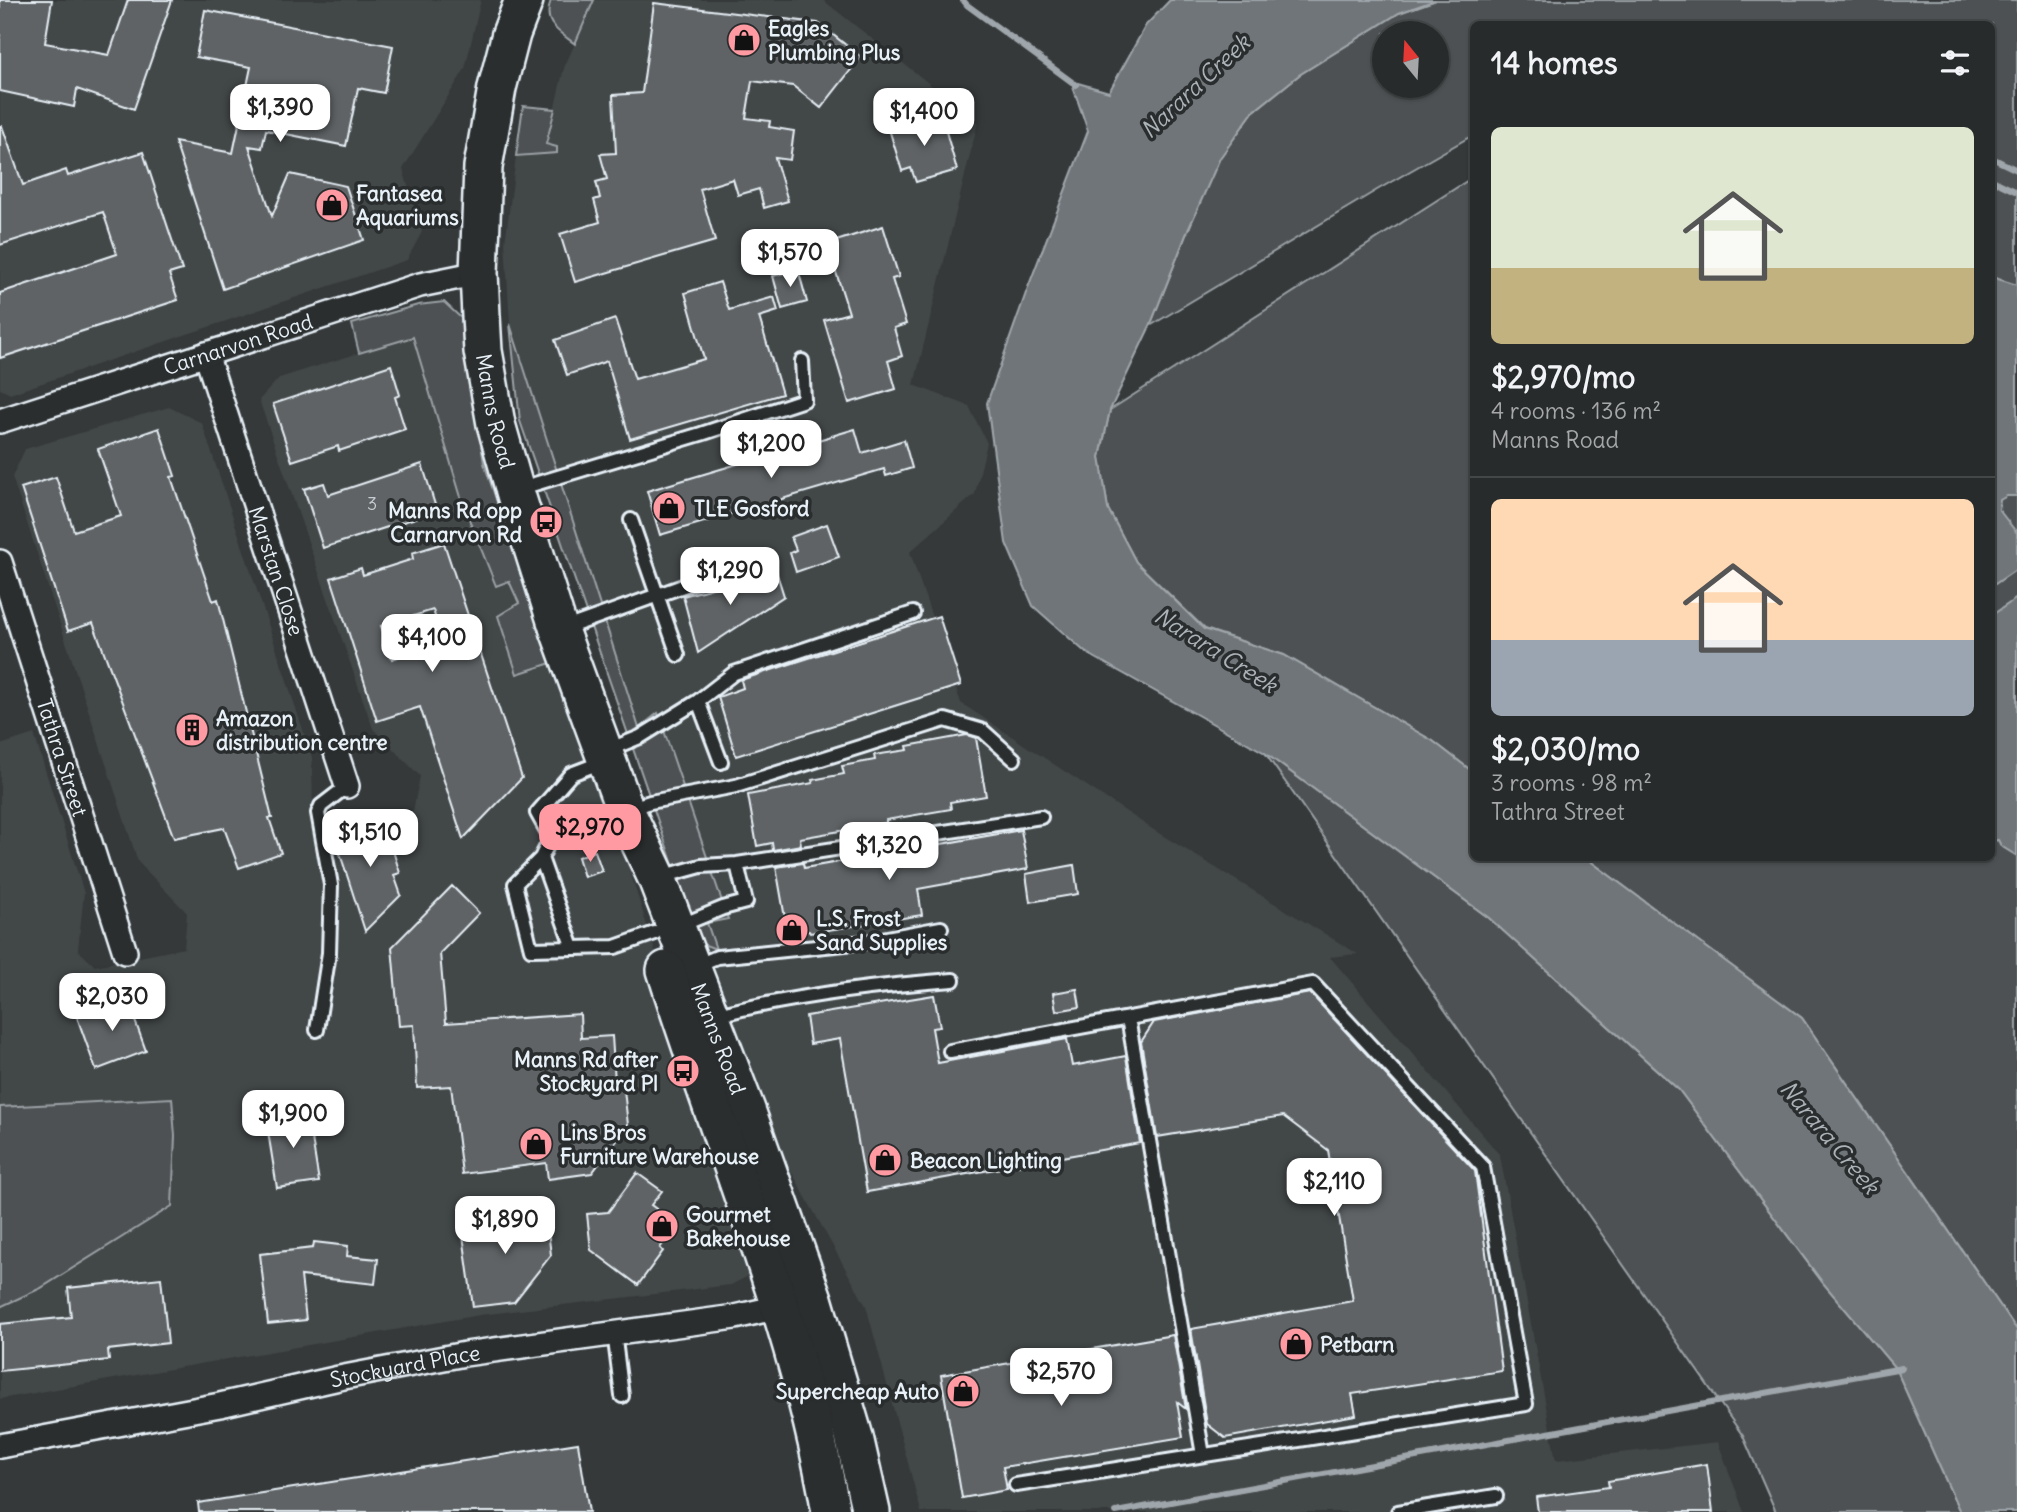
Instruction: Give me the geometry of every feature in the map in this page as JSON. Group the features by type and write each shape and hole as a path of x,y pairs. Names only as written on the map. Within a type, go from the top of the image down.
{"main road":[{"name":"Manns Road","path":"524,0 511,34 497,88 483,167 479,273 483,351 488,384 515,491 559,630 625,810 657,878 665,930 796,1303 855,1437 871,1512"},
{"name":"Manns Road","path":"625,810 644,900 691,968 746,1110 796,1303 813,1423 831,1512"}],"street":[{"name":"Carnarvon Road","path":"0,421 420,285 479,273"},
{"name":"Marstan Close","path":"206,354 347,786"},
{"name":"Tathra Street","path":"0,562 125,952"},
{"name":"Stockyard Place","path":"0,1446 180,1413 339,1378 452,1357 735,1317 796,1303"}],"lane":[{"path":"515,491 804,400 802,361"},
{"path":"631,520 678,655"},
{"path":"559,630 753,561"},
{"path":"737,864 746,902 615,947 531,949 515,884 541,858 551,838 537,813 571,775 698,701 734,673 913,613"},
{"path":"698,701 722,762"},
{"path":"625,810 650,802 736,786 945,720 983,731 1014,759"},
{"path":"317,1030 329,953 331,885 318,813 321,806 347,786"},
{"path":"657,878 701,866 737,864 1041,817"},
{"path":"541,858 573,948"},
{"path":"691,968 717,957 865,942 941,928"},
{"path":"710,1017 875,986 953,980"},
{"path":"950,1051 1313,984 1483,1167 1526,1404 1016,1485"},
{"path":"1128,1018 1203,1455"},
{"path":"614,1332 622,1396"},
{"path":"1398,1512 1496,1496"}],"shaded area":[{"path":"0,0 481,0 465,69 403,169 422,232 407,260 10,394 0,389"},
{"path":"551,0 594,0 575,44 550,21"},
{"path":"594,0 823,0 978,122 914,385 969,406 987,443 975,494 910,552 961,703 1157,832 1358,954 1330,957 1500,1155 1556,1460 1718,1442 1744,1512 921,1512 866,1306 733,1066 700,943 715,948 707,922 727,919 658,714 639,729 510,324 505,243 516,156 557,153 546,144 564,68"},
{"path":"1436,0 2017,0 2017,1330 1802,1018 1590,861 1995,861 1995,21 1470,21 1470,137 1150,326 1219,158 1253,112 1299,75 1372,30 1372,98 1449,98 1449,21 1386,21 1399,13"},
{"path":"523,106 555,109 546,144 557,147 557,153 516,156"},
{"path":"1470,179 1470,770 1433,741 1284,655 1205,629 1136,562 1108,509 1100,457 1110,410"},
{"path":"444,302 461,318 484,463 551,663 517,674 498,616 519,603 509,581 496,586 463,504 413,337 359,353 352,324 418,305"},
{"path":"510,324 639,728 658,713 728,919 707,923 716,949 700,943 520,421"},
{"path":"413,336 463,504 496,586 509,580 519,603 517,674 551,663 595,759 663,977 762,1269 731,1285 480,1315 0,1399 0,1307 41,1288 175,1136 171,1098 0,1107 0,745 34,734 84,893 78,950 95,966 184,948 187,913 138,862 12,477 25,449 169,407 202,423 312,757 313,815 342,831 413,811 420,776 373,729 259,400 279,378"},
{"path":"1265,753 1489,918 1679,1090 1823,1283 1896,1369 1960,1512 1776,1512 1743,1436"},
{"path":"172,1098 175,1136 172,1206 41,1288 0,1307 0,1107"}],"water":[{"name":"Narara Creek","path":"1170,0 1436,0 1399,13 1386,21 1372,21 1372,30 1299,75 1253,112 1220,158 1150,326 1110,410 1100,457 1108,509 1136,562 1204,629 1284,655 1433,741 1470,770 1470,861 1590,861 1802,1018 2017,1330 2017,1512 1960,1512 1896,1369 1823,1283 1679,1090 1489,918 1265,753 1085,652 1033,606 1006,543 987,403 1088,131 1071,81 1109,92 1146,25"},
{"path":"1995,278 2017,285 2017,496 2007,496 2000,500 1999,510 2017,533 2017,569 1995,584"},
{"path":"2017,598 2017,856 2001,846 1998,840 1995,841 1995,613"}],"building":[{"path":"0,0 52,0 45,43 109,55 128,0 172,0 134,109 77,89 74,107 0,91"},
{"path":"654,3 818,23 861,57 821,108 793,86 752,81 746,118 770,121 769,127 794,131 790,160 775,158 788,201 764,208 759,189 738,195 733,179 700,189 715,241 575,282 560,234 600,222 594,200 600,198 596,182 607,179 600,154 616,153 613,95 642,93"},
{"path":"205,10 393,46 384,93 358,88 346,146 266,130 262,148 249,146 272,216 290,174 346,186 364,240 223,289 175,142 233,153 251,67 196,57"},
{"path":"941,114 957,170 916,182 911,168 902,171 889,129"},
{"path":"0,126 23,185 66,170 68,176 143,152 182,270 169,274 178,300 0,358 0,293 117,254 103,212 0,245"},
{"path":"883,226 899,277 892,279 906,324 894,328 902,356 888,361 896,389 849,403 824,320 849,313 827,244"},
{"path":"798,269 807,302 782,309 773,276"},
{"path":"720,282 729,310 774,297 778,311 759,317 782,394 630,439 607,361 567,375 555,340 615,319 635,379 704,359 685,293"},
{"path":"391,365 400,395 395,397 405,429 339,451 338,446 292,461 273,404"},
{"path":"159,428 175,476 171,477 213,601 218,599 272,818 269,818 281,853 239,868 224,828 174,838 93,623 68,631 21,488 56,477 74,531 121,516 98,449"},
{"path":"855,429 862,453 904,440 912,468 886,476 884,469 660,535 647,491"},
{"path":"422,464 437,511 323,548 304,489 324,483 328,495"},
{"path":"827,524 839,557 796,572 790,553 796,550 791,537"},
{"path":"444,543 522,778 463,839 420,707 377,721 331,578 361,568 363,575 413,559 412,553","holes":["433,610 443,642 392,659 381,626"]},
{"path":"776,571 784,596 698,653 683,596"},
{"path":"939,616 961,685 736,756 718,697 743,688 741,680"},
{"path":"967,735 976,738 986,796 950,802 951,809 800,838 801,845 773,850 772,843 757,846 748,795 813,783 812,780 844,774 842,766 875,760 874,755 908,750 907,746"},
{"path":"383,819 400,873 394,875 401,895 365,931 334,835"},
{"path":"1021,830 1028,869 918,889 922,915 788,935 776,867 803,863 804,868"},
{"path":"595,851 602,871 584,877 578,857"},
{"path":"1074,865 1078,894 1030,902 1026,874"},
{"path":"452,886 479,913 440,953 446,1023 580,1014 581,1038 612,1036 615,1082 623,1081 628,1125 592,1173 548,1179 546,1163 462,1174 451,1086 417,1088 414,1025 399,1026 392,947"},
{"path":"1077,989 1080,1007 1056,1011 1053,993"},
{"path":"125,993 146,1051 96,1070 77,1017 106,1006 104,1001"},
{"path":"1310,993 1475,1171 1502,1371 1352,1394 1356,1415 1225,1438 1207,1424 1191,1329 1353,1301 1328,1150 1283,1116 1157,1137 1141,1042 1154,1022"},
{"path":"934,995 940,1027 932,1028 938,1063 1067,1039 1072,1066 1126,1056 1140,1143 867,1192 840,1039 810,1044 806,1016"},
{"path":"308,1113 319,1182 277,1188 266,1119"},
{"path":"637,1173 662,1191 651,1205 678,1225 660,1248 663,1251 638,1285 591,1250 587,1214 608,1212"},
{"path":"523,1211 524,1218 546,1215 551,1255 514,1302 473,1307 462,1228 485,1225 483,1216"},
{"path":"314,1242 348,1246 347,1256 378,1259 375,1284 301,1276 306,1320 268,1324 260,1254 313,1248"},
{"path":"161,1278 168,1343 108,1350 109,1360 0,1371 0,1324 71,1317 68,1288"},
{"path":"1173,1335 1186,1409 1177,1402 1183,1437 1003,1467 1007,1490 962,1498 941,1375"},
{"path":"578,1443 589,1512 199,1512 198,1503"},
{"path":"1707,1464 1713,1512 1538,1512 1536,1497 1609,1487 1608,1481"}],"waterway":[{"path":"963,0 1076,85"},
{"path":"1995,159 2017,170"},
{"path":"1995,181 2017,192"},
{"path":"1116,1512 1902,1368"}],"place":[{"name":"Eagles Plumbing Plus","path":"744,40"},
{"name":"Fantasea Aquariums","path":"332,205"},
{"name":"TLE Gosford","path":"669,508"},
{"name":"Manns Rd opp Carnarvon Rd","path":"546,522"},
{"name":"Amazon distribution centre","path":"192,730"},
{"name":"L.S. Frost Sand Supplies","path":"792,930"},
{"name":"Manns Rd after Stockyard Pl","path":"683,1071"},
{"name":"Lins Bros Furniture Warehouse","path":"536,1144"},
{"name":"Beacon Lighting","path":"885,1160"},
{"name":"Gourmet Bakehouse","path":"662,1226"},
{"name":"Petbarn","path":"1296,1344"},
{"name":"Supercheap Auto","path":"963,1391"}]}
